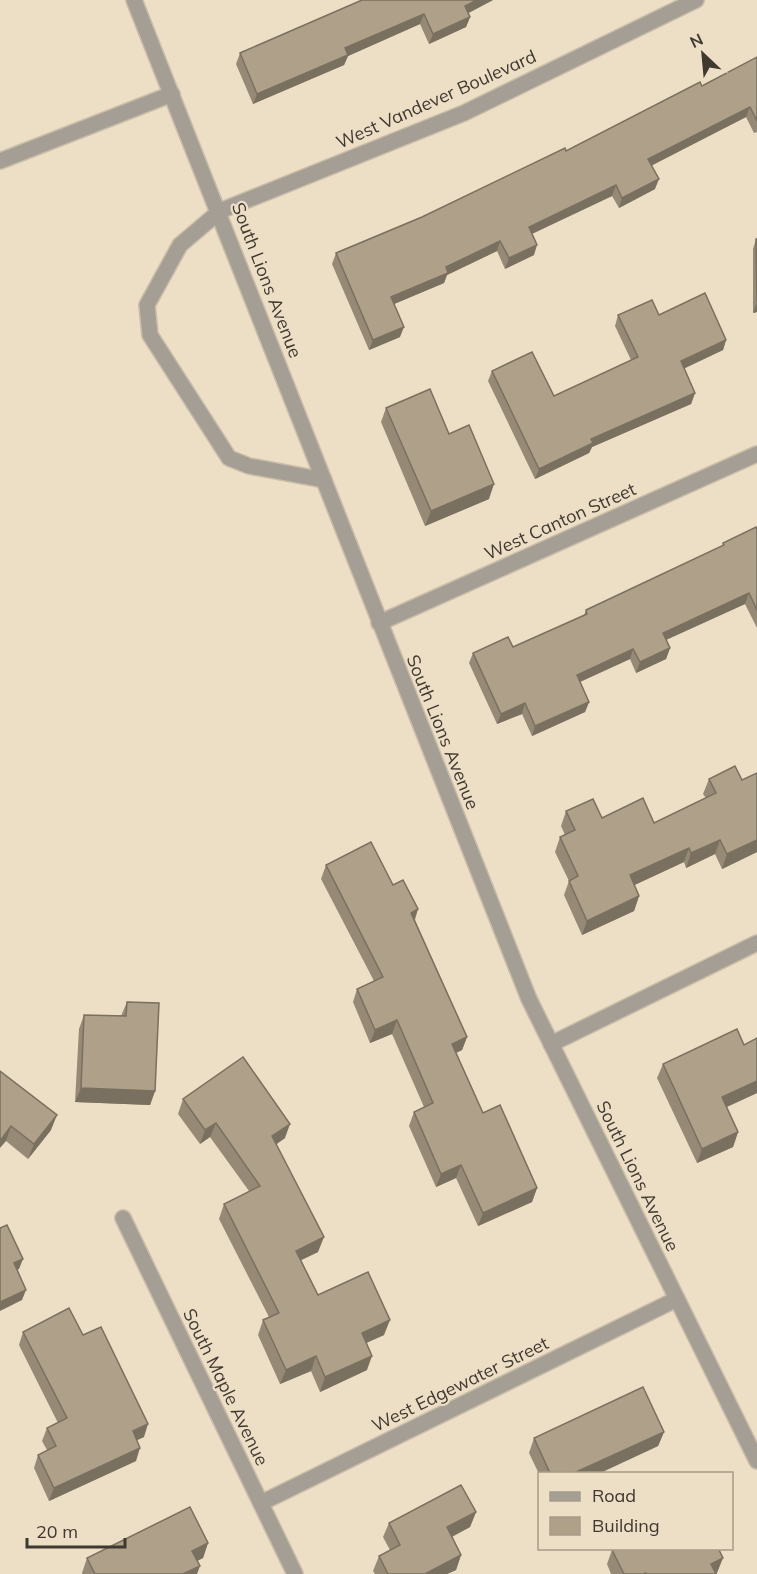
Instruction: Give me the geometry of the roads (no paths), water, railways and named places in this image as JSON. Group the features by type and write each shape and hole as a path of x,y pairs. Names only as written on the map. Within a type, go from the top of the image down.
{"street":[{"name":"South Lions Avenue","path":"134,0 220,211 379,623 529,999 757,1460"},
{"name":"West Vandever Boulevard","path":"324,480 249,466 229,458 150,335 147,305 180,245 220,211 464,113 696,0"},
{"path":"0,161 172,94"},
{"name":"West Canton Street","path":"379,623 757,454"},
{"path":"551,1044 757,943"},
{"name":"South Maple Avenue","path":"123,1218 295,1574"},
{"name":"West Edgewater Street","path":"261,1503 677,1299"}]}
